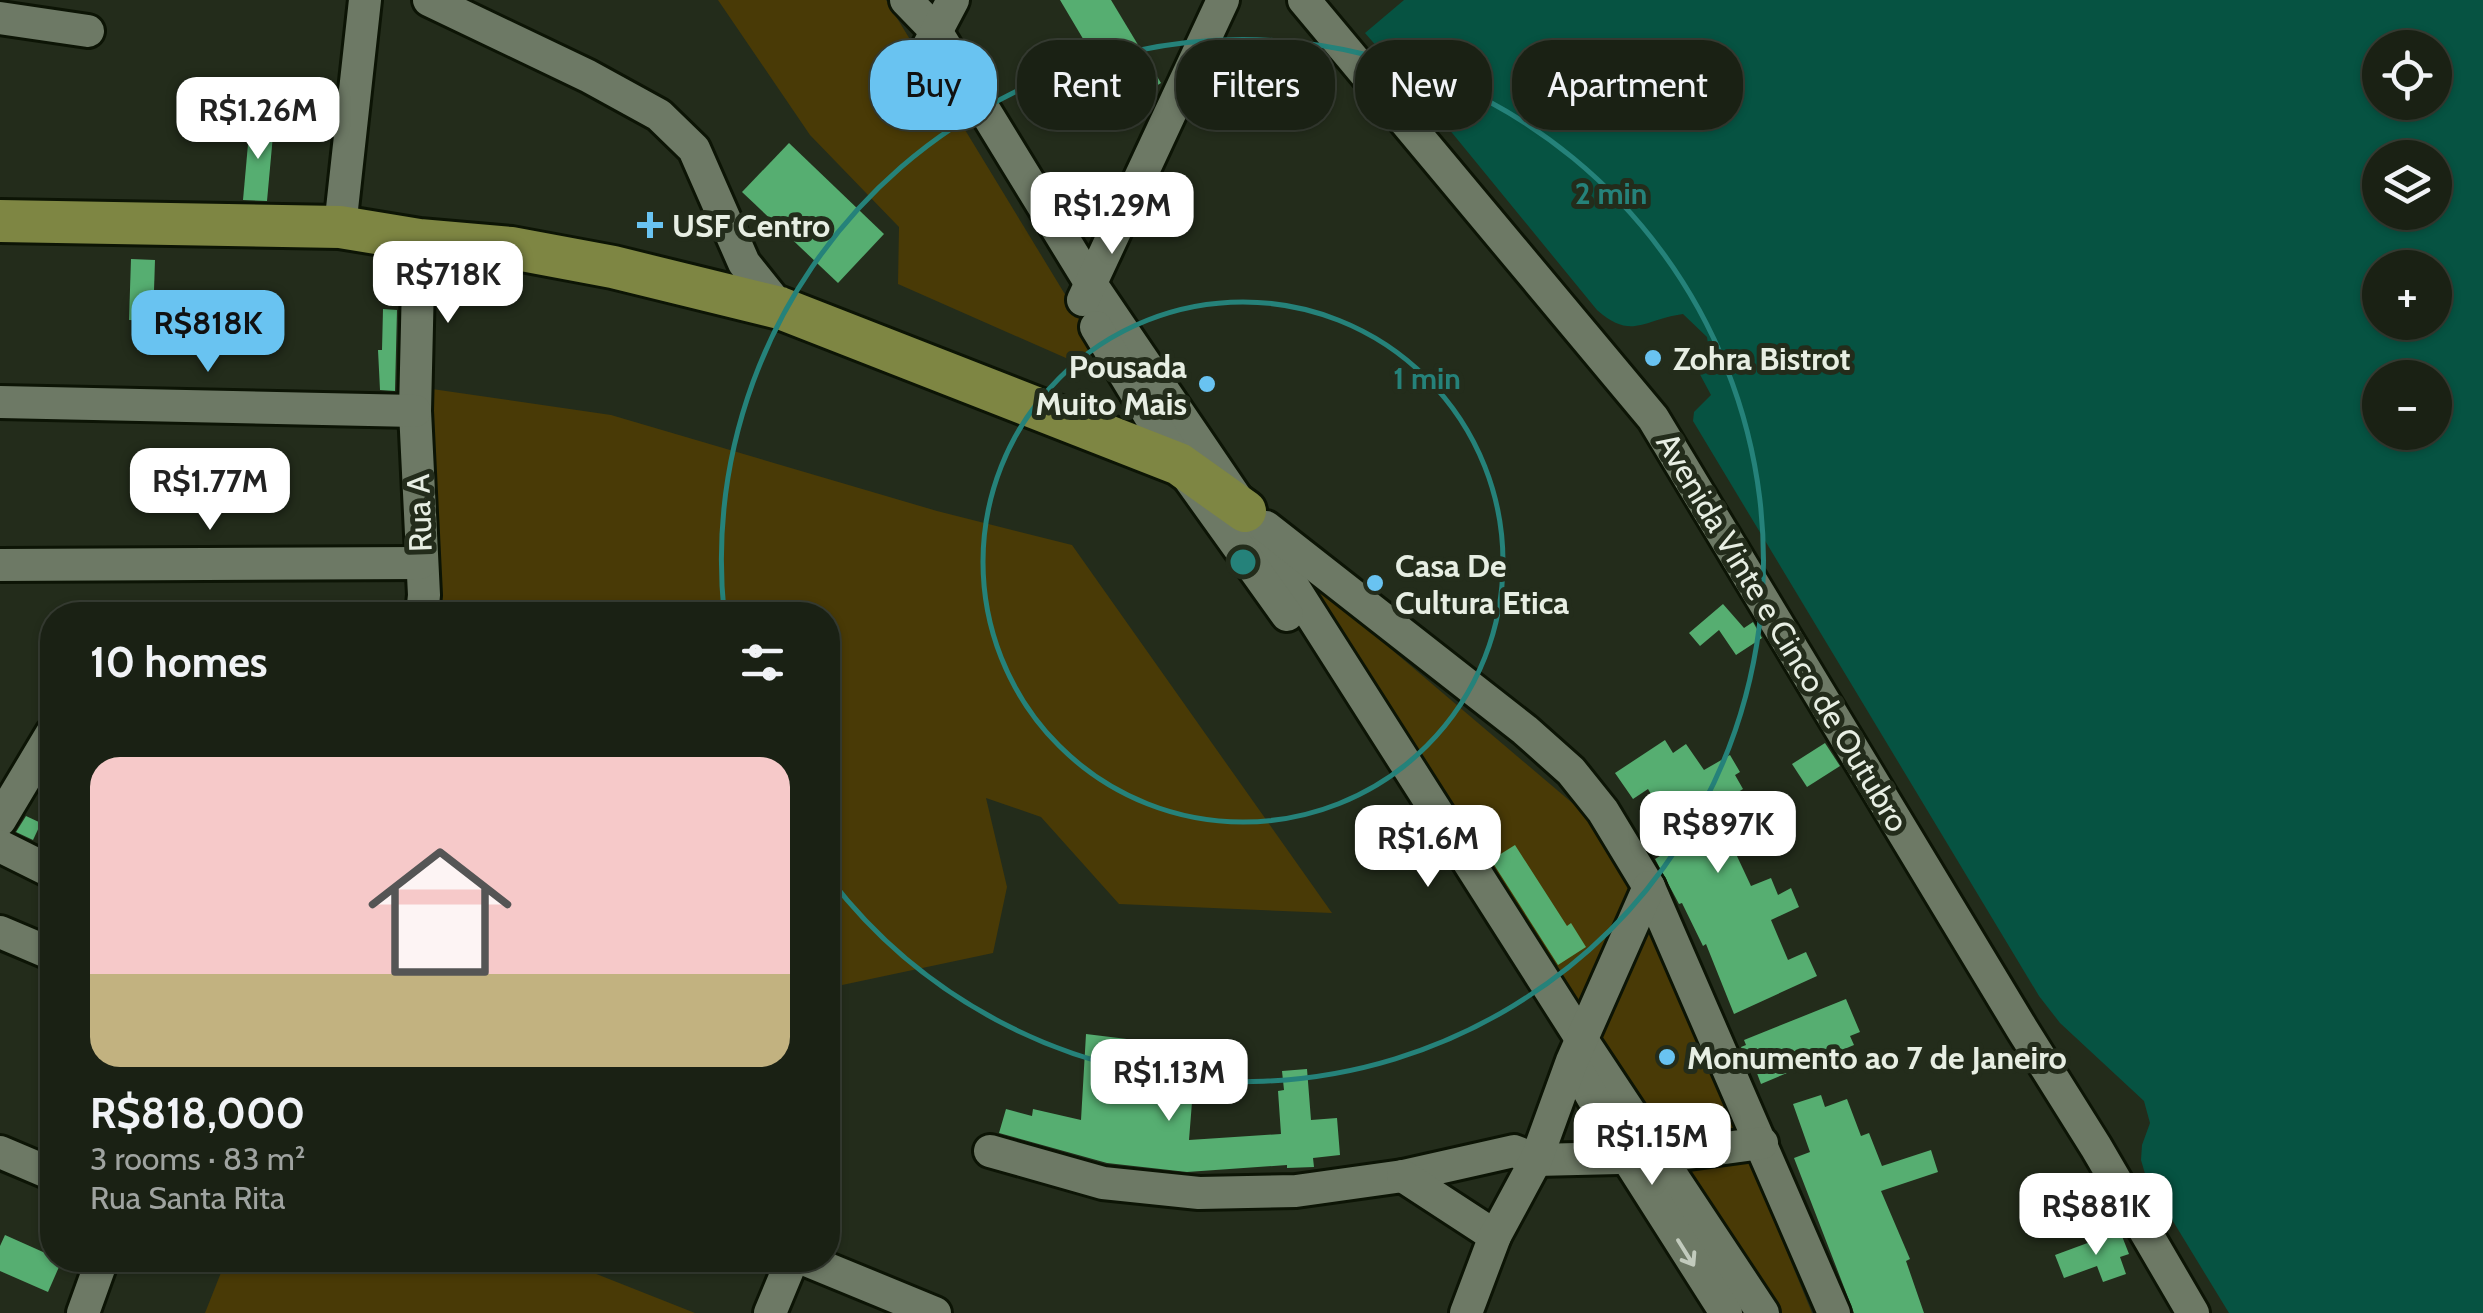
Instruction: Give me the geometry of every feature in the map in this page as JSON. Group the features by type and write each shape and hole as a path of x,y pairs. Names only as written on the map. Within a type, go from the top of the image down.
{"main road":[{"path":"0,221 340,227 419,240 511,248 612,266 780,308 1180,464 1245,511"}],"street":[{"path":"340,227 364,0"},
{"path":"429,0 588,76 658,115 694,149 744,263 780,308"},
{"path":"905,0 931,40 953,0"},
{"path":"1086,294 1224,0"},
{"name":"Avenida Vinte e Cinco de Outubro","path":"1304,0 1653,418 2096,1146 2180,1305"},
{"path":"0,18 88,30"},
{"path":"986,130 1086,294 1180,464 1330,661"},
{"name":"Rua A","path":"419,240 415,411 423,602"},
{"path":"1086,294 1245,511 1330,661 1643,1157 1715,1298 1763,1313"},
{"path":"0,402 415,411"},
{"path":"1245,511 1557,758 1602,811 1649,887 1762,1144 1824,1309"},
{"path":"0,566 420,563"},
{"path":"0,820 40,754"},
{"path":"0,846 40,866"},
{"path":"1466,1313 1495,1236 1536,1160 1577,1051 1649,887"},
{"path":"0,932 40,949"},
{"path":"990,1152 1102,1183 1199,1194 1296,1191 1403,1176 1514,1151 1536,1160 1643,1157 1762,1144"},
{"path":"0,1152 40,1169"},
{"path":"1403,1176 1495,1236"},
{"path":"84,1313 98,1272"},
{"path":"770,1313 787,1272"},
{"path":"835,1272 935,1313"}],"shaded area":[{"path":"718,0 886,0 910,40 870,40 870,130 965,130 1097,347 1075,362 898,284 899,227 810,135"},
{"path":"432,389 611,415 937,511 1072,545 1332,913 1119,904 1041,817 986,798 1007,887 993,953 840,985 840,602 439,602"},
{"path":"1318,587 1590,818 1658,937 1812,1313 1775,1313 1312,591"},
{"path":"221,1272 591,1272 695,1313 205,1313"}],"water":[{"path":"1404,0 2483,0 2483,1313 2229,1313 2146,1177 2142,1145 2150,1123 2144,1101 2060,1023 2039,996 1693,421 1694,412 1711,395 1696,367 1709,351 1707,337 1683,314 1629,326 1597,310 1450,130 1492,130 1492,40 1371,40 1365,33"}],"building":[{"path":"1060,0 1111,0 1135,40 1084,40"},
{"path":"250,122 274,124 267,201 243,200"},
{"path":"789,143 884,234 838,283 742,192"},
{"path":"131,259 155,260 153,321 129,320"},
{"path":"383,309 397,310 395,391 380,390 378,350 382,350"},
{"path":"1723,604 1744,628 1753,622 1762,638 1736,655 1719,630 1700,646 1689,633"},
{"path":"1665,740 1673,753 1686,744 1704,770 1730,755 1740,772 1735,775 1743,789 1716,809 1751,886 1771,878 1778,895 1791,888 1799,907 1771,920 1788,960 1806,952 1817,976 1734,1014 1706,944 1703,946 1655,859 1680,844 1648,789 1633,799 1615,773"},
{"path":"1825,743 1840,766 1807,787 1792,764"},
{"path":"26,816 40,823 33,840 16,832"},
{"path":"1515,845 1567,926 1571,923 1586,947 1558,965 1491,860"},
{"path":"1846,999 1860,1032 1850,1036 1854,1045 1761,1084 1752,1060 1747,1062 1741,1047 1746,1045 1744,1040"},
{"path":"1086,1034 1135,1040 1131,1098 1192,1102 1189,1140 1281,1134 1278,1091 1284,1090 1282,1071 1307,1069 1311,1120 1337,1118 1340,1155 1313,1158 1314,1167 1287,1165 1187,1172 1107,1163 999,1133 1006,1109 1032,1116 1033,1109 1081,1120"},
{"path":"1821,1095 1825,1107 1847,1099 1861,1136 1869,1133 1882,1166 1931,1150 1938,1172 1881,1191 1910,1259 1906,1261 1924,1313 1854,1313 1794,1158 1810,1152 1793,1104"},
{"path":"2120,1231 2129,1254 2120,1257 2126,1274 2103,1282 2097,1266 2064,1278 2055,1255"},
{"path":"5,1235 40,1251 40,1272 57,1272 48,1292 0,1271 0,1246"}],"place":[{"name":"USF Centro","path":"650,225"},
{"name":"Zohra Bistrot","path":"1653,358"},
{"name":"Pousada Muito Mais","path":"1207,384"},
{"name":"Casa De Cultura Etica","path":"1375,583"},
{"name":"Monumento ao 7 de Janeiro","path":"1667,1057"}]}
